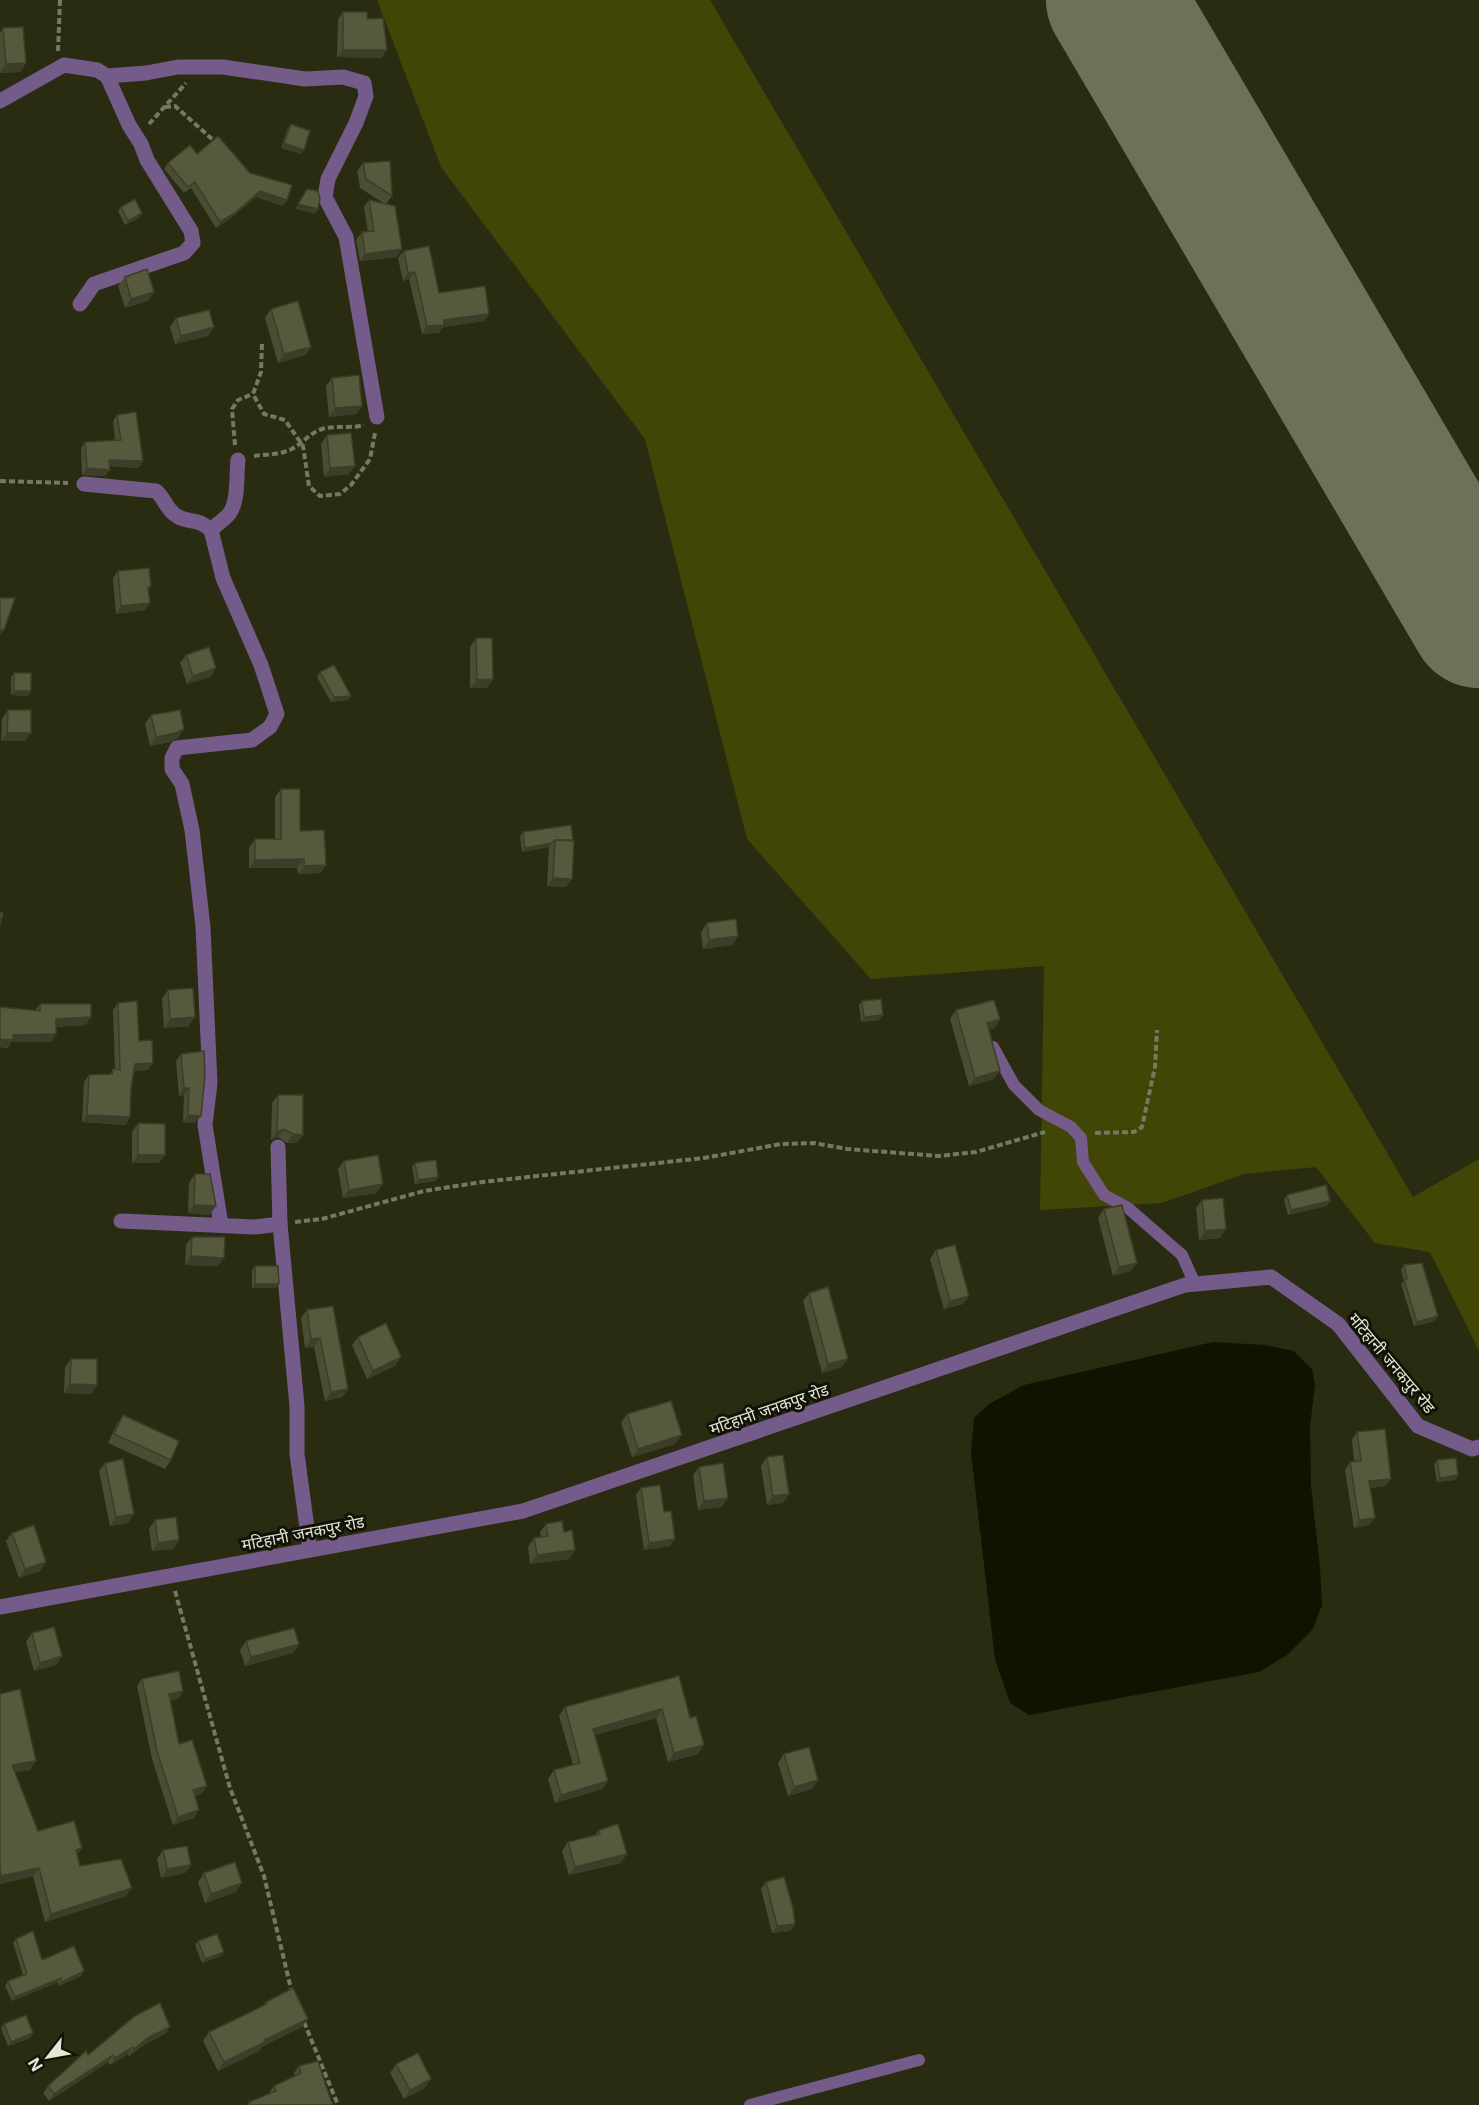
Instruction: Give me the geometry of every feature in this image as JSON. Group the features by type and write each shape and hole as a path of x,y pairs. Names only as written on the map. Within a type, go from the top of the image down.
{"street":[{"path":"0,101 64,65 97,70 107,76 147,160 191,231 193,243 184,253 94,284 80,303"},
{"path":"107,76 146,73 178,67 223,67 305,79 343,77 364,83 366,96 356,123 328,179 325,197 346,237 377,418"},
{"path":"211,530 229,514 234,504 238,459"},
{"path":"84,484 156,491 162,496 170,512 179,518 202,522 211,530 223,578 261,665 277,714 270,728 252,740 177,748 172,758 172,769 182,784 192,830 203,927 210,1083 205,1125 221,1225"},
{"path":"278,1147 280,1224 297,1406 297,1454 310,1550"},
{"path":"121,1221 254,1227 280,1224"},
{"name":"मटिहानी जनकपुर रोड","path":"0,1607 523,1511 1185,1285 1271,1278 1338,1324 1418,1426 1472,1449 1479,1446"}],"lane":[{"path":"993,1047 1014,1085 1039,1110 1071,1127 1080,1138 1083,1162 1104,1195 1128,1208 1182,1255 1195,1284"},
{"path":"750,2105 919,2060"}],"path":[{"path":"60,0 57,48 64,65"},
{"path":"135,134 142,133 193,75 207,67"},
{"path":"165,107 175,106 212,139"},
{"path":"262,344 261,372 253,394 238,400 232,409 238,459 283,452 295,447 309,435 325,428 356,427 377,418"},
{"path":"253,394 264,414 285,420 301,442 309,486 320,496 340,494 351,485 370,459 377,418"},
{"path":"0,481 84,484"},
{"path":"1080,1138 1093,1134 1134,1132 1142,1127 1155,1067 1157,1030"},
{"path":"280,1224 322,1219 424,1191 704,1158 781,1144 814,1143 847,1149 939,1156 976,1152 1018,1141 1064,1123"},
{"path":"171,1576 230,1788 264,1876 292,1994"},
{"path":"300,2014 338,2105"}],"green space":[{"path":"377,0 710,0 1413,1197 1479,1159 1479,1351 1430,1252 1375,1243 1316,1167 1244,1174 1162,1203 1040,1210 1044,966 871,979 747,839 645,439 441,167"}],"shaded area":[{"path":"1213,1342 1265,1345 1294,1351 1312,1369 1315,1384 1310,1426 1311,1486 1322,1605 1313,1629 1287,1655 1259,1672 1029,1715 1010,1703 995,1659 971,1453 974,1418 989,1404 1024,1385"}],"building":[{"path":"343,12 367,12 367,19 383,18 387,50 343,50"},
{"path":"23,27 26,63 6,64 3,28"},
{"path":"291,124 310,131 304,150 284,143"},
{"path":"218,136 250,173 292,185 287,200 260,191 235,213 220,222 195,182 188,187 168,163 190,145 197,154"},
{"path":"390,161 392,196 366,179 363,163"},
{"path":"307,189 318,191 320,199 318,209 298,204"},
{"path":"135,199 142,213 128,221 121,207"},
{"path":"369,200 395,206 402,249 365,254 362,232 374,231"},
{"path":"429,246 439,293 485,286 489,314 444,320 444,325 427,326 415,272 408,273 404,251"},
{"path":"147,269 154,292 131,299 125,277"},
{"path":"298,301 311,347 284,354 271,309"},
{"path":"209,310 214,327 181,336 176,318"},
{"path":"359,375 362,406 335,408 332,378"},
{"path":"136,412 143,461 109,460 110,470 87,468 85,442 121,440 117,415"},
{"path":"351,433 355,466 330,468 327,435"},
{"path":"149,568 150,603 121,606 118,571"},
{"path":"0,598 15,598 4,630 0,629"},
{"path":"476,638 492,638 493,679 477,680"},
{"path":"209,647 216,668 193,676 186,655"},
{"path":"334,665 351,696 334,697 320,672"},
{"path":"14,673 31,673 31,691 14,691"},
{"path":"8,710 31,710 31,733 7,733"},
{"path":"180,710 184,729 156,737 151,715"},
{"path":"281,789 300,789 300,831 324,830 326,865 304,866 304,859 255,860 255,839 281,839"},
{"path":"571,825 573,840 555,840 552,843 525,848 523,832"},
{"path":"555,840 574,841 572,879 553,878"},
{"path":"736,919 738,936 709,940 707,923"},
{"path":"193,988 195,1017 170,1019 168,990"},
{"path":"881,999 883,1015 864,1017 862,1001"},
{"path":"994,1000 1000,1019 987,1023 1000,1071 975,1078 956,1010"},
{"path":"137,1001 139,1041 152,1040 153,1063 135,1064 130,1117 87,1115 89,1075 112,1074 113,1069 120,1070 118,1003"},
{"path":"40,1004 91,1004 91,1017 56,1019 56,1034 13,1035 13,1040 0,1039 0,1007 40,1011"},
{"path":"204,1051 205,1075 201,1116 188,1115 189,1088 184,1088 181,1054"},
{"path":"278,1095 303,1095 303,1135 293,1134 284,1129 277,1132"},
{"path":"138,1123 165,1124 165,1155 138,1155"},
{"path":"378,1155 383,1184 349,1190 344,1161"},
{"path":"436,1160 438,1177 418,1180 415,1163"},
{"path":"195,1174 210,1174 216,1206 194,1205"},
{"path":"1326,1185 1330,1201 1291,1210 1287,1195"},
{"path":"1223,1198 1226,1229 1205,1231 1202,1200"},
{"path":"1122,1205 1137,1263 1119,1267 1104,1209"},
{"path":"192,1237 225,1237 224,1258 191,1256"},
{"path":"955,1245 969,1296 950,1301 936,1250"},
{"path":"1422,1263 1438,1316 1417,1322 1404,1280 1407,1279 1404,1265"},
{"path":"255,1266 278,1266 279,1284 255,1284"},
{"path":"828,1287 848,1359 828,1364 809,1293"},
{"path":"333,1306 348,1389 331,1392 320,1338 311,1339 307,1310"},
{"path":"386,1323 401,1357 373,1371 358,1337"},
{"path":"71,1359 97,1359 97,1385 70,1384"},
{"path":"671,1401 682,1435 638,1449 627,1414"},
{"path":"123,1415 179,1441 171,1460 114,1434"},
{"path":"1385,1429 1391,1479 1369,1481 1375,1518 1359,1520 1350,1462 1361,1461 1357,1432"},
{"path":"783,1455 789,1494 773,1496 767,1457"},
{"path":"1456,1458 1458,1475 1440,1478 1437,1460"},
{"path":"123,1459 134,1514 116,1517 105,1463"},
{"path":"723,1463 728,1498 704,1501 699,1467"},
{"path":"660,1485 664,1512 671,1511 675,1539 649,1543 641,1488"},
{"path":"176,1517 179,1540 158,1543 155,1520"},
{"path":"562,1521 564,1532 572,1530 575,1550 537,1555 534,1538 548,1536 546,1524"},
{"path":"34,1525 46,1562 25,1569 12,1533"},
{"path":"54,1627 62,1656 40,1663 32,1633"},
{"path":"294,1628 299,1644 251,1657 246,1641"},
{"path":"179,1671 183,1691 169,1694 179,1744 192,1740 207,1786 193,1790 199,1810 178,1817 157,1751 142,1679"},
{"path":"679,1676 690,1718 696,1716 704,1745 674,1753 662,1709 593,1729 608,1781 561,1795 554,1770 580,1763 565,1707"},
{"path":"20,1689 36,1761 12,1765 38,1831 74,1821 82,1848 76,1850 80,1866 121,1859 132,1888 51,1914 39,1868 1,1876 0,1694"},
{"path":"809,1747 818,1780 794,1787 784,1754"},
{"path":"618,1824 627,1854 575,1867 568,1842 600,1834 599,1830"},
{"path":"187,1846 191,1865 167,1869 163,1850"},
{"path":"235,1862 242,1883 211,1894 204,1873"},
{"path":"784,1877 795,1924 777,1926 766,1882"},
{"path":"33,1931 42,1960 74,1946 84,1971 62,1982 61,1978 15,1997 8,1981 27,1974 16,1939"},
{"path":"217,1934 224,1952 205,1959 198,1941"},
{"path":"293,1988 308,2019 224,2062 209,2032 267,2004 266,2002"},
{"path":"160,2003 170,2027 149,2037 134,2049 133,2047 115,2058 113,2055 54,2094 48,2086 86,2051 88,2055 135,2016"},
{"path":"26,2015 33,2033 11,2042 4,2024"},
{"path":"418,2053 431,2079 410,2090 396,2064"},
{"path":"318,2061 333,2105 251,2105 249,2102 276,2091 274,2086 301,2073 299,2066"}],"runway":[{"path":"1115,0 1479,619"}]}
